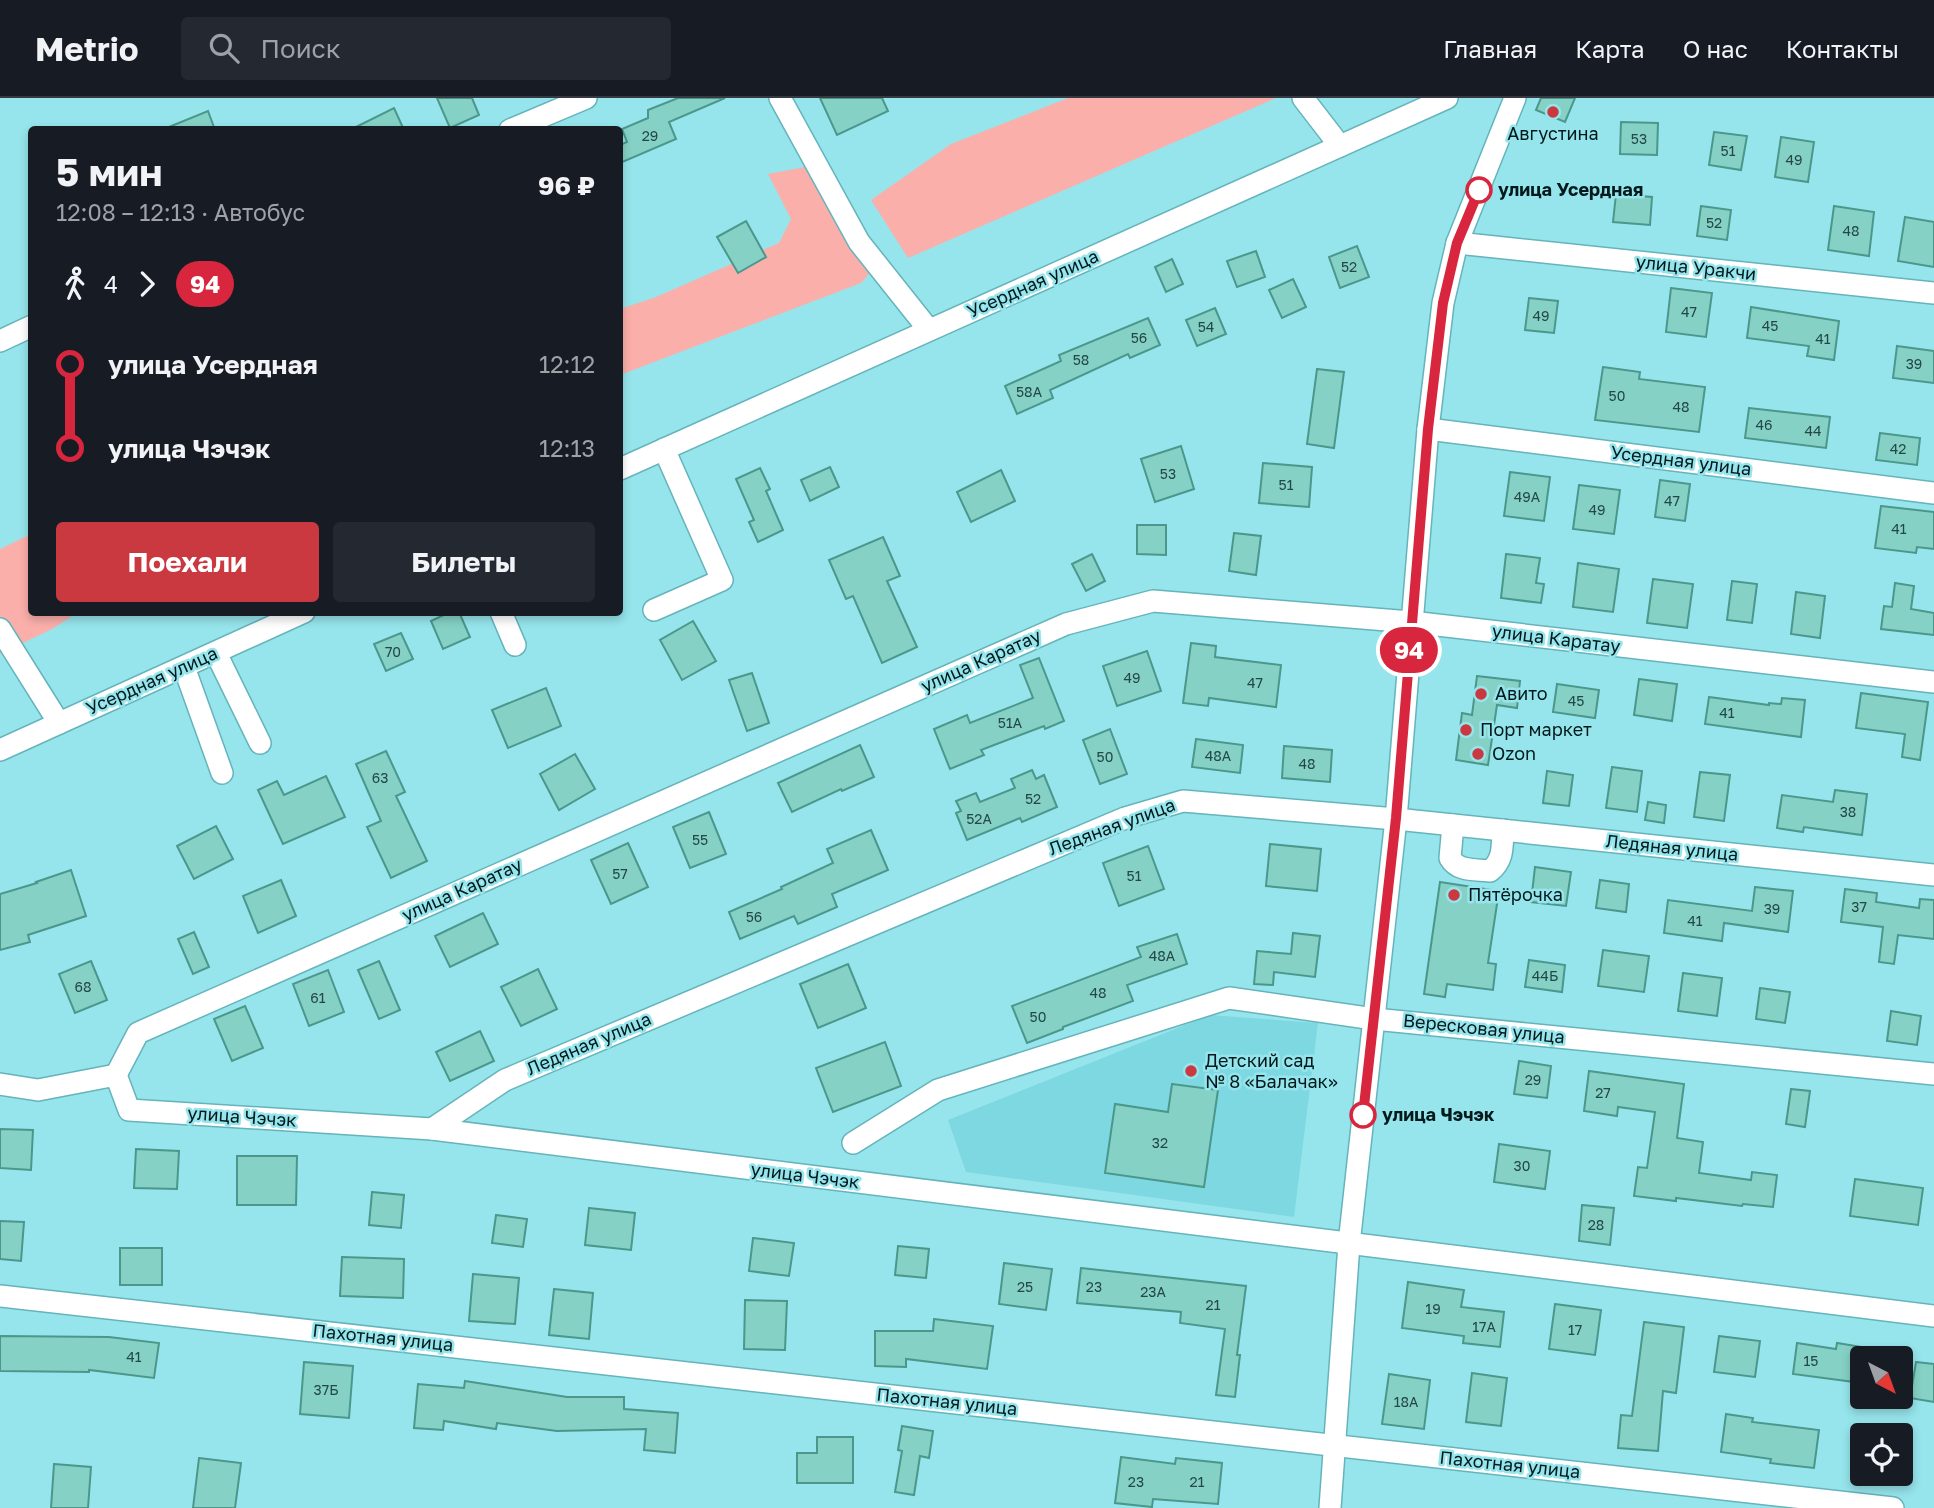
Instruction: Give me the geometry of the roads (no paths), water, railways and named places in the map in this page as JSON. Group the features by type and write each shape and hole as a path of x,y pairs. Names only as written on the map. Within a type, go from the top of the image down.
{"street":[{"path":"520,126 586,98"},
{"path":"780,98 859,242 929,330"},
{"path":"1303,98 1340,146"},
{"name":"Усердная улица","path":"623,468 1447,98"},
{"path":"1330,1508 1349,1244 1396,818 1428,429 1443,303 1457,243 1515,98"},
{"name":"улица Уракчи","path":"1457,243 1934,293"},
{"path":"0,341 28,328"},
{"name":"Усердная улица","path":"1428,429 1934,494"},
{"path":"654,610 722,580 664,449"},
{"name":"улица Каратау","path":"116,1075 138,1033 1066,624 1153,601 1411,622 1934,682"},
{"name":"Усердная улица","path":"0,750 295,616"},
{"path":"503,616 514,645"},
{"path":"0,629 59,723"},
{"path":"216,653 260,743"},
{"path":"184,667 222,772"},
{"name":"Ледяная улица","path":"432,1129 505,1080 1125,818 1183,801 1396,818 1934,875"},
{"path":"1452,825 1452,863 1457,867 1479,870 1490,871 1498,864 1503,830"},
{"name":"Вересковая улица","path":"853,1143 938,1090 1229,998 1374,1019 1934,1074"},
{"path":"0,1084 38,1090 116,1075"},
{"name":"улица Чэчэк","path":"116,1075 129,1110 432,1129 1934,1316"},
{"name":"Пахотная улица","path":"0,1296 1893,1508"}],"place":[{"name":"Августина","path":"1553,112"},
{"name":"улица Усердная","path":"1479,190"},
{"name":"Авито","path":"1481,694"},
{"name":"Порт маркет","path":"1466,730"},
{"name":"Ozon","path":"1478,754"},
{"name":"Пятёрочка","path":"1454,895"},
{"name":"Детский сад № 8 «Балачак»","path":"1191,1071"},
{"name":"улица Чэчэк","path":"1363,1115"}]}
